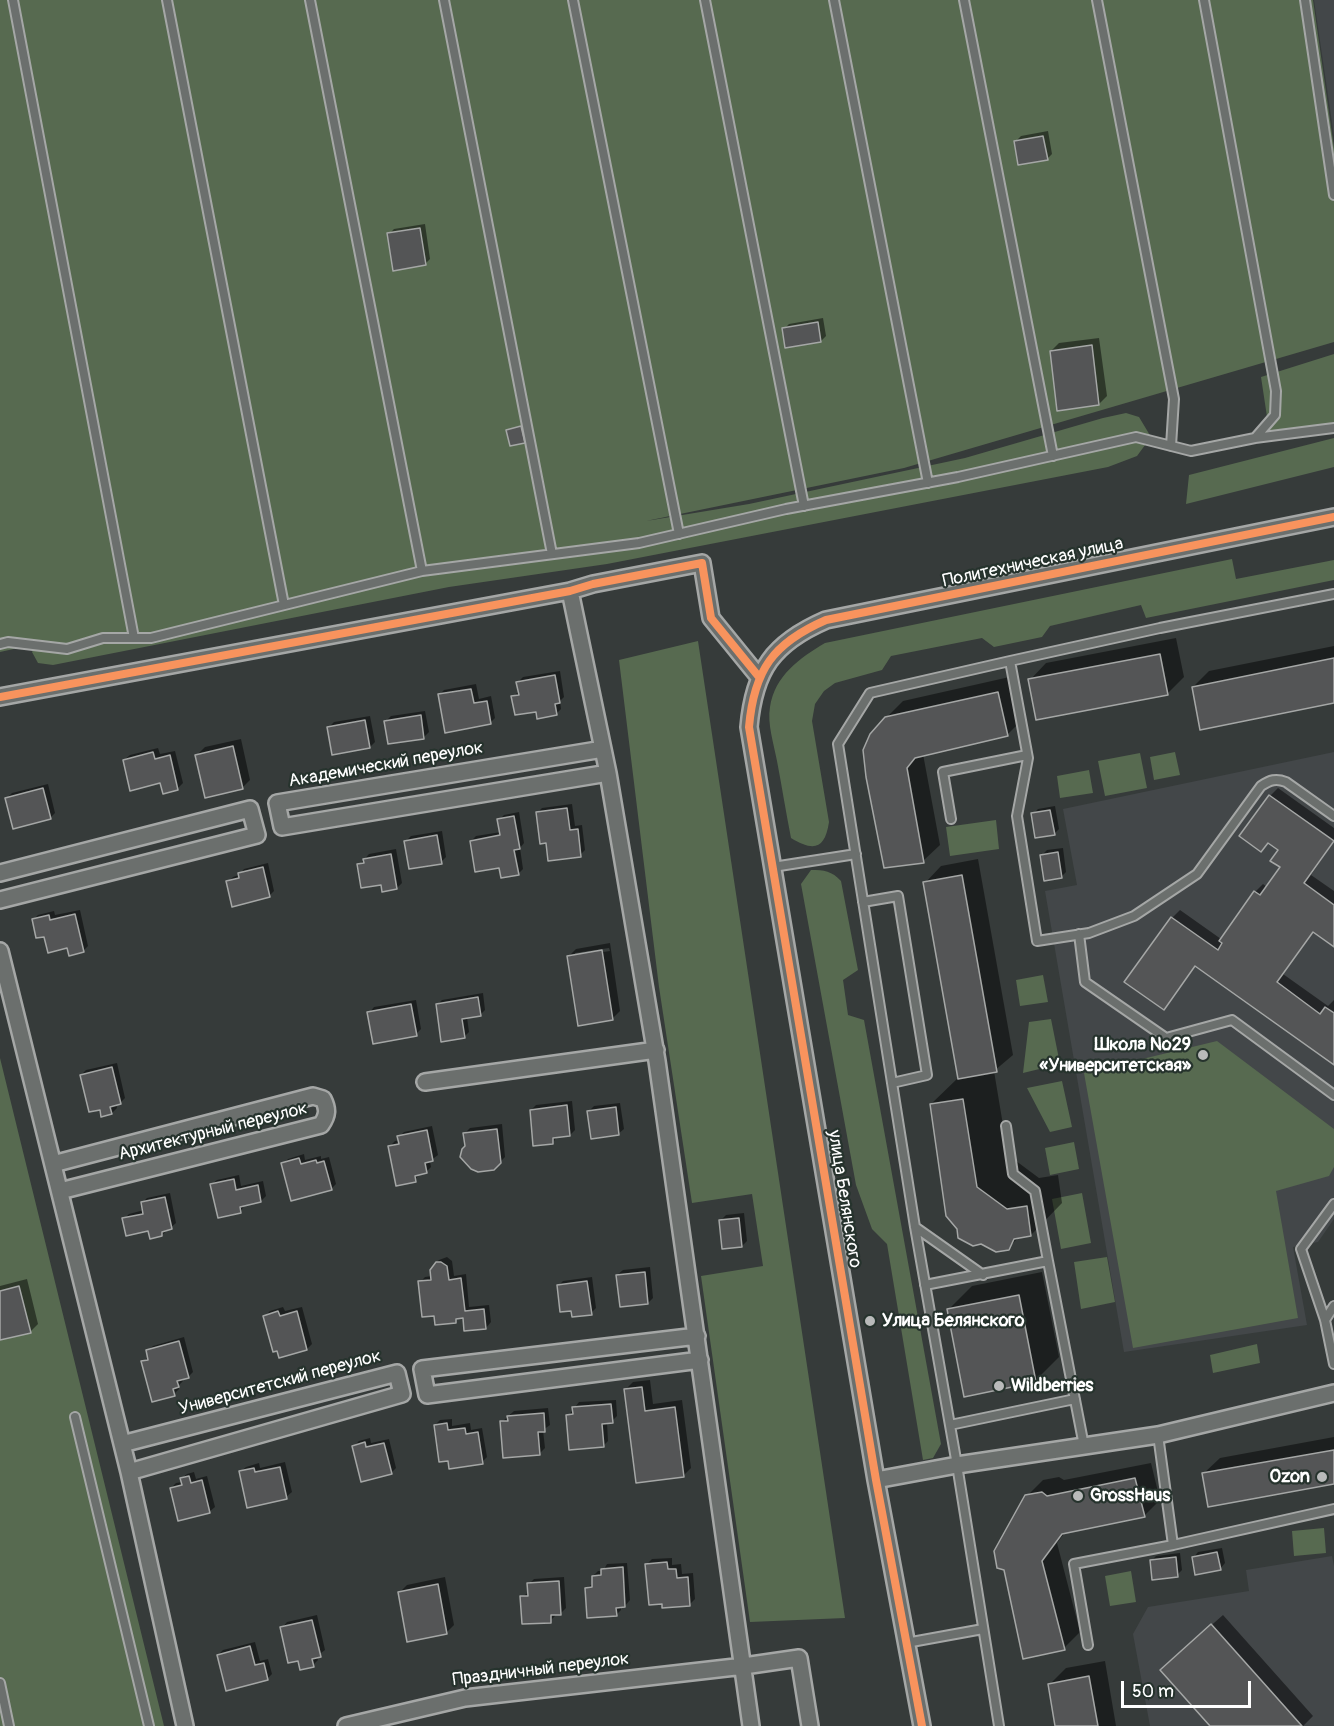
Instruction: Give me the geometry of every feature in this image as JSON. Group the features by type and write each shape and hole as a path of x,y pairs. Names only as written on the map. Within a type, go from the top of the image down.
{"street":[{"name":"Политехническая улица","path":"759,677 769,660 782,646 803,630 826,620 1334,517"},
{"path":"0,697 570,591 592,584 702,563 711,618 759,677"},
{"path":"570,591 608,773 656,1050 751,1726"},
{"name":"улица Белянского","path":"759,677 751,701 749,727 876,1480 922,1726"},
{"name":"Академический переулок","path":"603,749 277,803 282,827 608,773"},
{"path":"0,873 250,809 256,835 0,900"},
{"path":"0,951 129,1472 185,1726"},
{"path":"425,1082 656,1050"},
{"name":"Архитектурный переулок","path":"53,1164 313,1096 323,1099 327,1107 327,1117 321,1125 60,1191"},
{"path":"697,1335 422,1369 427,1395 700,1360"},
{"name":"Университетский переулок","path":"122,1444 397,1373 402,1394 129,1472"},
{"path":"876,1480 957,1465 1158,1435 1334,1393"},
{"name":"Праздничный переулок","path":"346,1726 465,1698 799,1658 810,1726"}],"lane":[{"path":"13,0 134,638"},
{"path":"167,0 284,605"},
{"path":"310,0 422,571"},
{"path":"444,0 552,554"},
{"path":"573,0 679,534"},
{"path":"705,0 804,506"},
{"path":"834,0 928,483"},
{"path":"964,0 1053,456"},
{"path":"1097,0 1174,399 1171,446"},
{"path":"1204,0 1276,391 1275,416 1255,438"},
{"path":"1305,0 1334,195"},
{"path":"0,644 8,642 67,649 103,638 151,638 422,571 639,543 1136,437 1191,451 1255,438 1334,428"},
{"path":"999,1726 957,1465 915,1227 838,744 870,693 1160,628 1334,594"},
{"path":"1010,661 1027,755 1017,816 1037,941 1089,933 1134,916 1197,874 1261,786 1268,781 1278,778 1287,782 1334,816"},
{"path":"951,819 943,772 1027,755"},
{"path":"773,867 856,854"},
{"path":"863,902 898,896 927,1075 892,1083"},
{"path":"1079,934 1085,982 1166,1038 1232,1020 1334,1095"},
{"path":"1006,1126 1013,1173 1035,1191 1084,1446"},
{"path":"1334,1204 1301,1249 1324,1320 1334,1364"},
{"path":"915,1227 983,1275"},
{"path":"926,1285 1048,1261"},
{"path":"1324,1320 1334,1306"},
{"path":"950,1425 1075,1399"},
{"path":"75,1417 149,1726"},
{"path":"1158,1435 1173,1545"},
{"path":"1088,1645 1074,1564 1173,1545 1334,1509"},
{"path":"906,1643 983,1629"},
{"path":"0,1683 9,1726"}],"shaded area":[{"path":"1314,0 1334,0 1334,136"},
{"name":"Школа №29 «Университетская»","path":"1334,752 1334,1219 1318,1242 1293,1247 1307,1325 1124,1352 1045,891 1077,885 1063,809"},
{"path":"1332,1556 1334,1566 1334,1726 1150,1726 1133,1634 1148,1607 1249,1591 1246,1570"}],"green space":[{"path":"0,0 1313,0 1334,148 1334,342 904,468 646,521 749,504 965,458 1126,413 1139,417 1151,437 1137,456 1108,467 607,564 449,587 53,665 38,663 32,652 36,644 0,652"},
{"path":"1334,354 1334,422 1285,434 1269,430 1261,377"},
{"path":"1334,438 1334,467 1186,504 1189,475"},
{"path":"1232,559 1236,579 1334,560 1334,580 1146,618 1141,605 1050,626 1042,637 994,647 982,638 891,656 882,670 835,683 824,691 815,704 812,721 829,822 827,831 821,843 812,846 791,838 770,727 770,707 777,686 783,677 798,661 825,643"},
{"path":"698,641 845,1618 750,1622 701,1276 763,1266 752,1194 692,1203 659,987 619,660"},
{"path":"1175,752 1180,775 1154,780 1150,757"},
{"path":"1140,753 1147,788 1105,796 1098,761"},
{"path":"1089,770 1093,793 1060,798 1057,776"},
{"path":"996,820 999,849 950,856 946,827"},
{"path":"811,870 828,872 841,881 858,970 843,980 848,1015 864,1020 941,1444 933,1458 923,1460 887,1244 872,1229 856,1185 801,884"},
{"path":"1043,975 1048,1002 1020,1006 1016,980"},
{"path":"1051,1019 1060,1064 1023,1073 1029,1022"},
{"path":"1217,1041 1334,1129 1334,1167 1329,1176 1276,1191 1298,1318 1133,1348 1084,1073"},
{"path":"0,1058 164,1726 0,1726"},
{"path":"1062,1081 1072,1127 1050,1132 1027,1088"},
{"path":"1074,1142 1079,1169 1050,1175 1045,1148"},
{"path":"1082,1193 1091,1243 1061,1249 1052,1199"},
{"path":"1107,1257 1115,1302 1081,1309 1074,1262"},
{"path":"1257,1344 1260,1363 1213,1373 1210,1355"},
{"path":"1324,1528 1326,1553 1294,1556 1292,1531"},
{"path":"1131,1571 1136,1602 1110,1606 1105,1576"}],"building":[{"path":"1043,136 1048,160 1018,165 1014,141"},
{"path":"420,228 426,265 393,271 387,233"},
{"path":"818,322 821,342 785,348 782,328"},
{"path":"1092,345 1099,405 1057,411 1050,351"},
{"path":"521,426 525,443 510,446 506,430"},
{"path":"1160,654 1168,695 1036,720 1028,679"},
{"path":"1334,658 1334,703 1200,730 1192,687"},
{"path":"555,675 560,703 555,704 557,715 537,719 536,712 515,715 511,696 519,695 516,682"},
{"path":"471,689 474,703 487,701 491,724 445,733 438,694"},
{"path":"998,692 1008,736 915,758 907,768 924,863 884,868 863,750 870,734 885,717"},
{"path":"421,715 424,739 388,744 384,721"},
{"path":"365,720 370,748 332,755 327,727"},
{"path":"233,746 243,789 205,798 195,755"},
{"path":"153,752 155,759 170,755 178,790 163,794 160,783 130,791 123,760"},
{"path":"43,788 51,819 13,829 5,798"},
{"path":"1269,795 1334,841 1304,883 1334,905 1334,947 1313,932 1277,982 1320,1014 1325,1007 1334,1013 1334,1065 1195,966 1164,1010 1124,982 1171,917 1218,950 1222,943 1219,941 1254,891 1260,895 1280,867 1270,861 1278,850 1268,843 1261,852 1239,836"},
{"path":"567,808 570,830 578,829 581,857 548,861 546,843 540,844 536,812"},
{"path":"1050,810 1055,835 1035,838 1031,813"},
{"path":"514,816 520,849 514,850 519,875 501,878 499,868 475,872 470,841 500,835 497,819"},
{"path":"437,835 442,864 409,869 404,841"},
{"path":"1058,852 1062,878 1044,881 1040,855"},
{"path":"391,854 397,889 382,892 381,885 361,888 357,864 364,863 363,859"},
{"path":"263,867 270,897 232,907 226,881 239,878 238,873"},
{"path":"962,875 997,1072 958,1079 923,882"},
{"path":"75,914 84,952 69,956 67,948 48,953 44,937 36,938 32,919 49,915 50,920"},
{"path":"602,950 613,1020 578,1026 567,956"},
{"path":"478,997 481,1016 462,1019 465,1038 441,1042 436,1004"},
{"path":"411,1004 417,1036 373,1044 367,1012"},
{"path":"112,1067 121,1104 110,1107 112,1114 101,1117 100,1110 89,1112 80,1075"},
{"path":"963,1099 977,1187 1007,1209 1027,1206 1031,1236 1014,1239 1009,1250 996,1252 981,1244 973,1246 958,1238 957,1229 946,1216 930,1104"},
{"path":"567,1105 570,1136 553,1138 553,1144 533,1146 530,1110"},
{"path":"616,1107 619,1135 591,1139 587,1111"},
{"path":"497,1129 501,1163 494,1170 478,1172 471,1169 460,1157 465,1146 463,1133"},
{"path":"427,1130 433,1161 425,1163 427,1173 415,1176 416,1182 396,1186 388,1146 399,1144 397,1136"},
{"path":"299,1158 301,1164 316,1160 317,1163 324,1161 332,1190 291,1201 281,1163"},
{"path":"234,1179 236,1190 258,1185 261,1202 240,1207 241,1213 218,1218 210,1184"},
{"path":"165,1197 172,1229 162,1232 162,1236 150,1239 148,1231 126,1236 122,1218 143,1214 141,1202"},
{"path":"739,1218 742,1247 722,1249 719,1220"},
{"path":"436,1262 447,1266 449,1280 461,1278 465,1311 484,1309 486,1329 464,1331 463,1318 456,1319 456,1323 435,1325 434,1316 422,1317 418,1281 431,1280 430,1270"},
{"path":"645,1272 648,1304 620,1307 616,1275"},
{"path":"587,1281 592,1315 572,1317 571,1311 560,1312 557,1285"},
{"path":"19,1286 31,1333 0,1340 0,1291"},
{"path":"1019,1295 1036,1382 964,1397 947,1309"},
{"path":"278,1311 280,1316 297,1311 307,1350 279,1358 277,1351 273,1352 263,1316"},
{"path":"179,1341 189,1378 177,1381 179,1387 173,1389 175,1396 152,1402 141,1361 148,1360 146,1350"},
{"path":"642,1387 645,1411 675,1407 684,1477 636,1483 624,1389"},
{"path":"611,1404 613,1423 602,1424 604,1447 569,1450 566,1415 573,1414 572,1407"},
{"path":"544,1413 545,1432 538,1432 540,1455 503,1458 500,1421 508,1421 507,1416"},
{"path":"447,1423 448,1430 465,1428 466,1434 478,1432 483,1464 449,1469 448,1461 439,1462 434,1425"},
{"path":"365,1442 366,1447 384,1443 392,1474 361,1482 352,1446"},
{"path":"1334,1450 1334,1484 1208,1507 1202,1473"},
{"path":"280,1467 287,1499 247,1508 239,1471 254,1468 255,1472"},
{"path":"189,1476 191,1483 202,1480 210,1513 178,1521 170,1488 182,1485 180,1478"},
{"path":"1135,1478 1145,1517 1062,1534 1042,1561 1065,1650 1023,1659 1004,1570 997,1568 994,1551 1025,1495 1042,1492 1047,1496"},
{"path":"1217,1552 1221,1570 1195,1575 1192,1557"},
{"path":"1176,1557 1178,1577 1152,1580 1150,1560"},
{"path":"667,1562 668,1569 676,1569 677,1578 688,1577 690,1606 662,1608 662,1604 649,1605 645,1564"},
{"path":"623,1567 625,1607 616,1608 617,1616 587,1618 585,1588 592,1587 592,1576 601,1575 601,1569"},
{"path":"559,1581 561,1615 551,1615 551,1623 522,1624 520,1596 528,1596 527,1583"},
{"path":"438,1584 447,1634 407,1642 398,1592"},
{"path":"312,1620 321,1657 312,1659 314,1667 300,1670 298,1661 288,1663 280,1627"},
{"path":"1211,1624 1302,1726 1210,1726 1160,1670"},
{"path":"250,1646 255,1665 264,1663 268,1680 226,1691 217,1655"},
{"path":"1089,1676 1098,1726 1055,1726 1048,1684"}],"cycle path":[{"path":"922,1726 876,1480 749,727 756,689 762,674 780,649 792,638 826,620 1334,517"},
{"path":"0,697 570,591 593,584 702,563 711,618 759,677"}],"place":[{"name":"Школа №29 «Университетская»","path":"1203,1055"},
{"name":"Улица Белянского","path":"870,1321"},
{"name":"Wildberries","path":"999,1386"},
{"name":"Ozon","path":"1322,1477"},
{"name":"GrossHaus","path":"1078,1496"}]}
